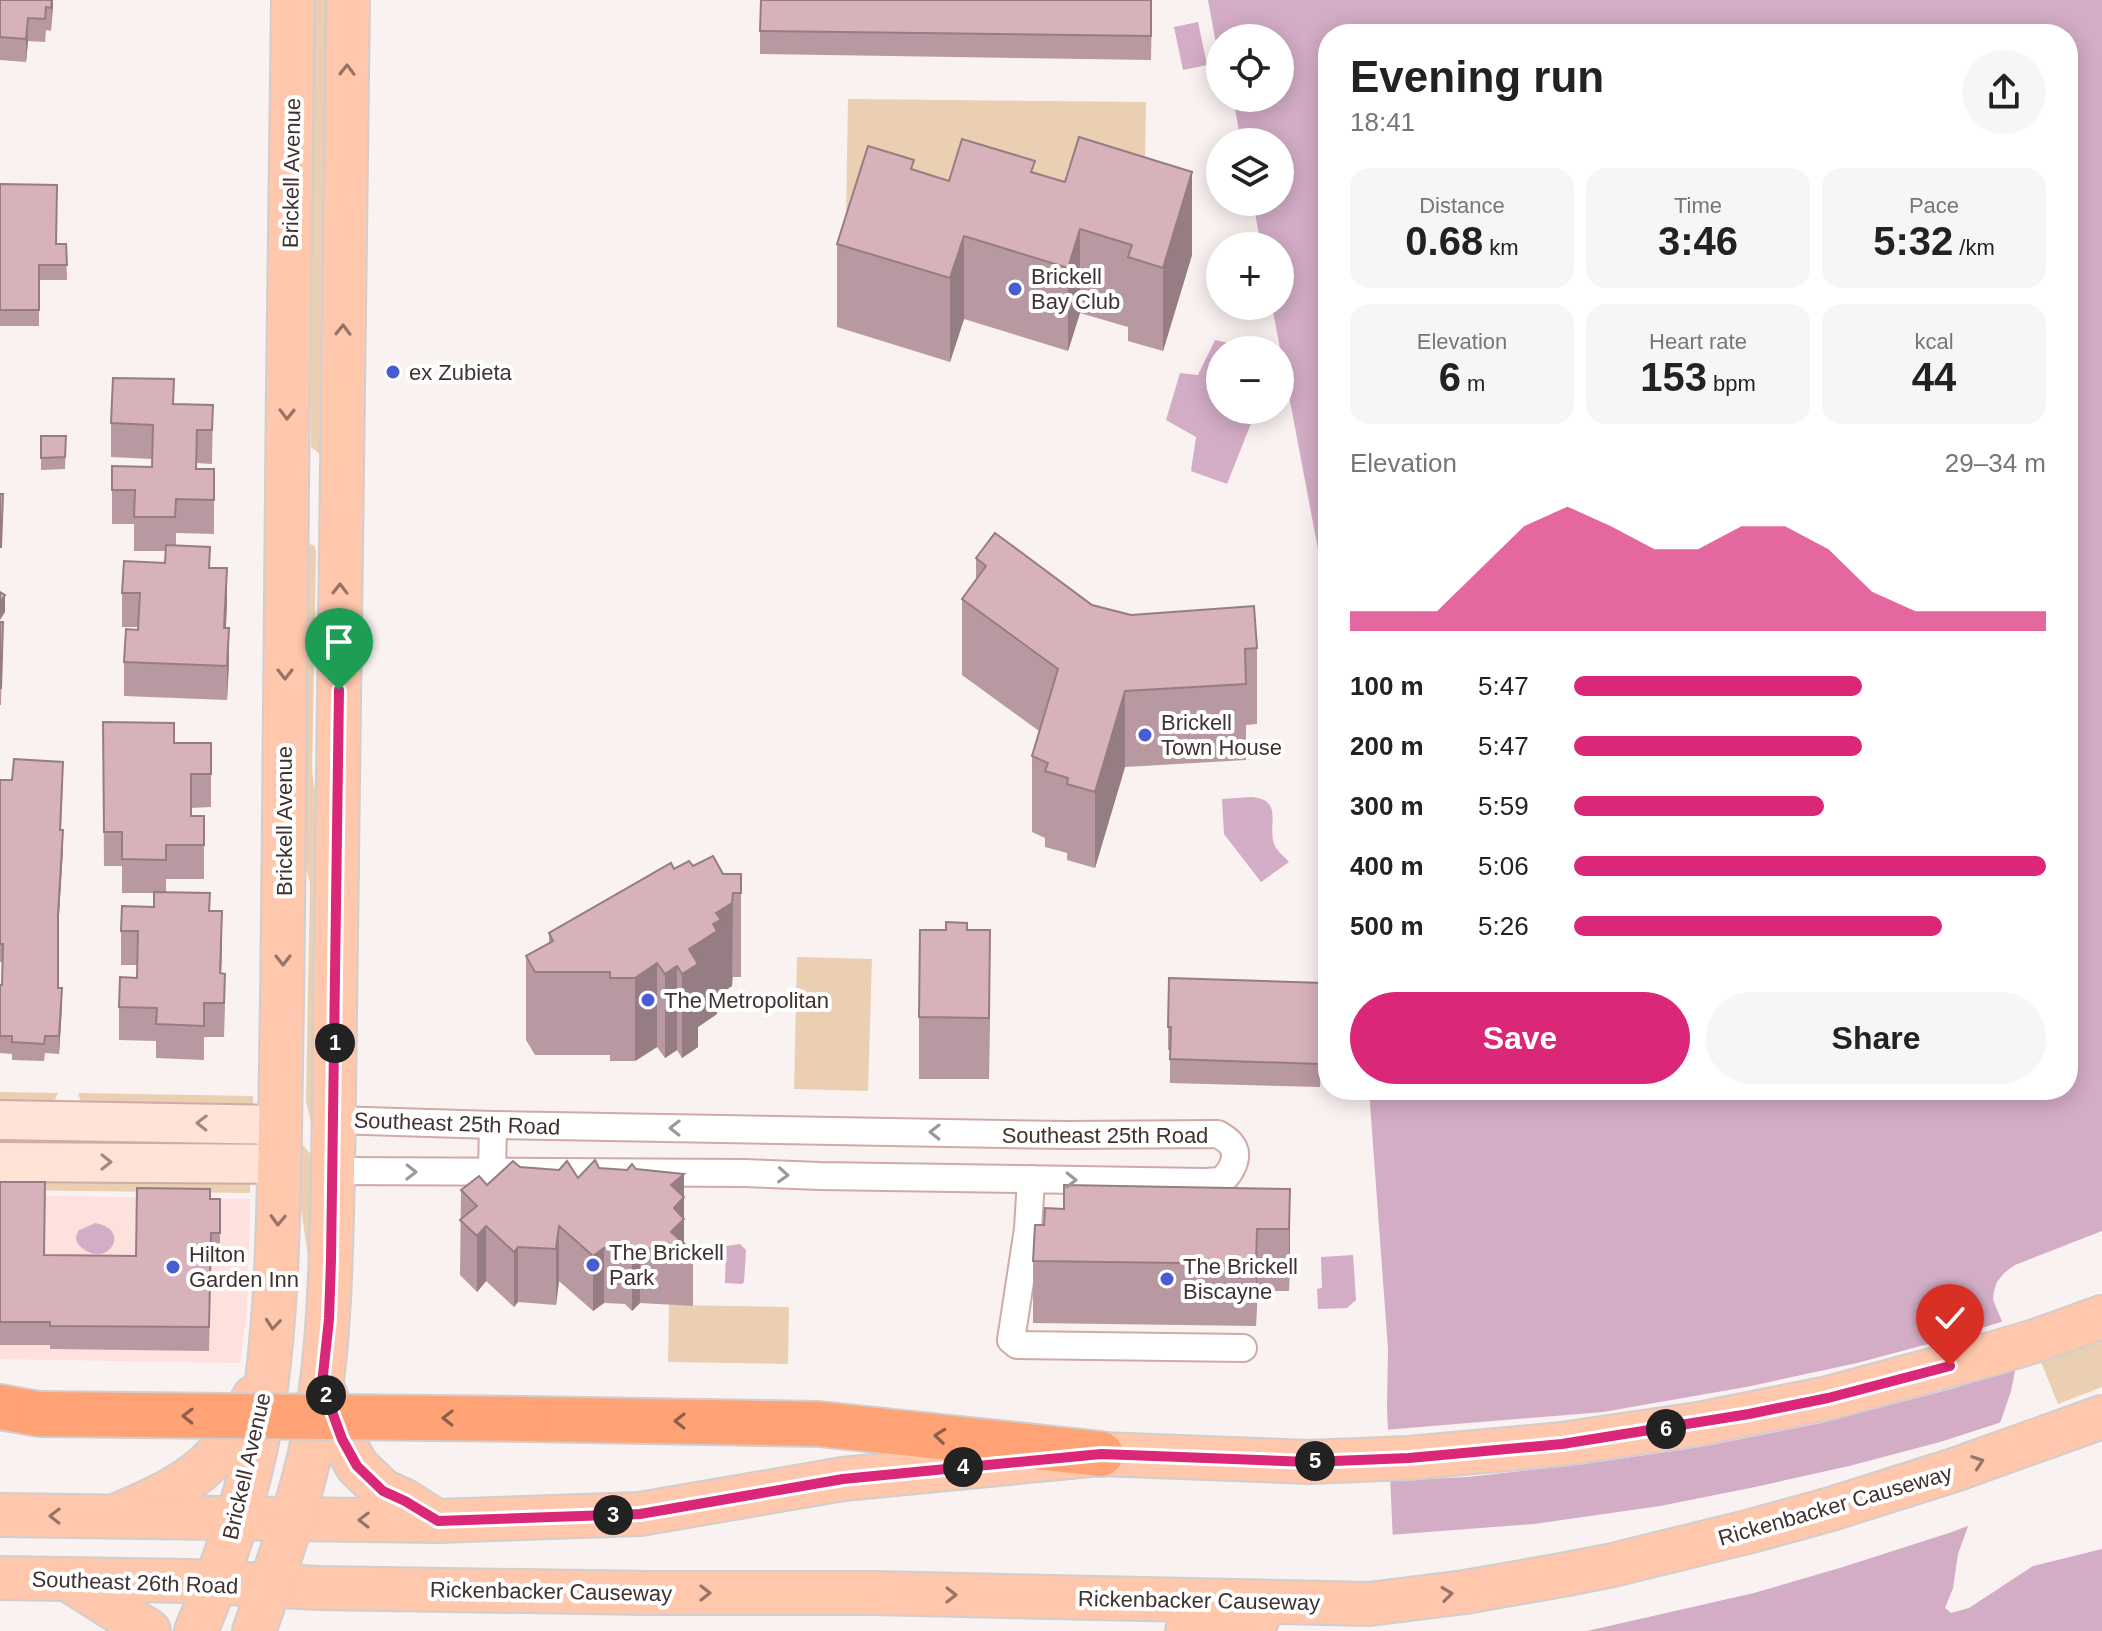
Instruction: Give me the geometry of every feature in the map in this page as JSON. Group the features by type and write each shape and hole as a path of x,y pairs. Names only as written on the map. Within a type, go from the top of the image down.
{"highway":[{"path":"13,1415 819,1424 1101,1454"}],"main road":[{"name":"Brickell Avenue","path":"196,1631 217,1583 237,1520 260,1426 274,1311 282,1080 293,0"},
{"path":"254,1631 291,1520 312,1441 329,1319 348,0"},
{"path":"286,500 341,501"},
{"path":"282,1080 302,1134 333,1171"},
{"path":"0,1120 62,1120 280,1144"},
{"path":"60,1162 62,1120"},
{"path":"0,1162 60,1162 280,1144"},
{"path":"0,1515 438,1521 640,1514 843,1479 1101,1454 1269,1461 1359,1460 1562,1444 1711,1421 1855,1391 2035,1341 2102,1317"},
{"path":"110,1518 177,1487 213,1459 241,1424 267,1371"},
{"path":"322,1384 343,1442 357,1466 383,1491 438,1521"},
{"name":"Rickenbacker Causeway","path":"270,1587 873,1593 1369,1604 1509,1585 1661,1554 1845,1505 1968,1466 2084,1424"},
{"name":"Southeast 26th Road","path":"0,1578 270,1587"},
{"path":"68,1579 149,1631"},
{"path":"1187,1631 1369,1604"}],"street":[{"name":"Southeast 25th Road","path":"333,1171 744,1173 1205,1182 1225,1177 1236,1158 1235,1149 1218,1134 996,1134 334,1120"},
{"path":"492,1173 493,1125"},
{"path":"744,1173 746,1129"},
{"path":"993,1178 996,1134"},
{"path":"1031,1179 1028,1229 1011,1340 1017,1345 1243,1348"}],"shaded area":[{"path":"309,0 335,0 325,451 320,454 311,447 311,358 305,307"},
{"path":"1208,0 2102,0 2102,1231 2015,1265 1997,1282 1993,1300 2007,1333 2015,1371 1958,1554 1953,1588 1945,1608 1951,1613 1969,1608 2033,1566 2102,1549 2102,1631 1397,1631 1387,1408 1388,1349 1370,1100 2078,1100 2078,24 1318,24 1318,549 1294,422 1294,336 1278,336 1275,320 1294,320 1294,232 1258,232 1256,216 1294,216 1294,128 1238,128 1236,112 1294,112 1294,24 1212,24"},
{"path":"1198,22 1206,65 1183,70 1174,27"},
{"path":"848,99 1146,102 1144,218 846,214"},
{"path":"1206,359 1206,424 1251,424 1227,484 1191,471 1196,437 1166,420 1180,373 1198,375"},
{"path":"314,545 316,551 312,772 323,843 316,1129 312,1127 306,1101 310,883 297,837 304,546"},
{"path":"1252,797 1268,803 1275,846 1289,862 1261,882 1224,834 1222,799"},
{"path":"797,957 872,959 868,1091 794,1089"},
{"path":"0,1092 58,1093 52,1106 0,1106"},
{"path":"78,1093 253,1096 253,1112 83,1107"},
{"path":"297,1133 320,1165 312,1284 297,1181"},
{"path":"250,1175 250,1193 0,1190 0,1176"},
{"path":"0,1195 250,1199 247,1310 240,1363 0,1359"},
{"path":"95,1223 112,1232 114,1239 108,1251 101,1254 82,1248 76,1240 78,1231"},
{"path":"740,1244 746,1250 744,1282 725,1283 726,1246"},
{"path":"1353,1255 1356,1300 1347,1308 1318,1309 1317,1289 1322,1288 1321,1257"},
{"path":"669,1305 789,1307 788,1364 668,1362"},
{"path":"2102,1341 2102,1387 2058,1404 2041,1362"}],"pier":[{"path":"2007,1320 2018,1369 1821,1423 1700,1447 1584,1464 1468,1477 1386,1481 1384,1430 1603,1412 1746,1387 1857,1363"},
{"path":"2005,1421 1973,1524 1949,1533 1754,1593 1587,1631 1393,1631 1389,1535 1534,1524 1660,1506 1849,1466"}],"building":[{"path":"0,0 52,0 51,8 46,7 45,19 28,18 26,39 0,37"},
{"path":"761,0 1151,0 1151,36 760,31"},
{"path":"1079,137 1192,172 1163,268 1128,257 1132,245 1080,229 1068,268 964,236 950,278 837,244 868,146 914,160 911,169 949,181 962,139 1035,161 1031,172 1065,182"},
{"path":"0,184 57,185 56,244 66,244 67,265 39,265 39,310 0,310"},
{"path":"113,378 174,379 173,404 213,405 212,430 197,430 196,469 214,469 214,500 176,499 175,517 134,517 135,490 112,490 112,466 152,467 153,425 111,423"},
{"path":"41,436 66,436 65,457 41,458"},
{"path":"0,494 3,494 1,547 0,547"},
{"path":"995,533 1092,605 1131,615 1254,606 1257,648 1245,649 1246,684 1125,691 1095,792 1067,784 1068,778 1045,771 1048,763 1032,756 1058,669 962,599 986,566 976,558"},
{"path":"166,545 210,547 209,568 227,568 224,628 229,628 227,666 124,662 126,629 138,630 140,593 122,593 124,561 165,563"},
{"path":"0,622 3,622 1,688 0,688"},
{"path":"103,722 174,723 174,743 211,743 211,774 191,774 191,816 204,816 204,845 166,845 166,860 122,859 122,832 104,832"},
{"path":"14,759 63,762 58,915 58,988 62,988 59,1036 45,1036 44,1044 12,1042 12,1036 0,1036 3,944 0,944 0,780 12,780"},
{"path":"713,856 723,874 741,874 741,893 733,893 732,903 716,913 721,920 713,924 717,931 689,949 698,964 682,974 677,966 665,974 657,963 635,978 610,978 610,972 535,972 526,956 553,941 549,933 671,863 674,869 689,861 693,866"},
{"path":"154,892 210,893 209,911 222,911 220,973 225,974 224,1003 204,1003 204,1026 156,1024 157,1008 119,1007 120,977 137,978 138,931 121,931 122,906 154,907"},
{"path":"946,922 967,923 967,930 990,930 989,1018 919,1017 920,930 946,930"},
{"path":"1169,978 1318,983 1318,1064 1170,1059 1171,1027 1168,1027"},
{"path":"595,1160 599,1168 627,1170 632,1164 636,1169 684,1174 671,1185 684,1197 674,1208 684,1219 671,1232 693,1251 640,1248 632,1256 625,1249 604,1248 593,1256 559,1226 556,1249 518,1247 514,1252 486,1226 477,1236 460,1220 477,1206 461,1190 479,1176 487,1185 513,1161 520,1167 559,1170 567,1161 578,1178"},
{"name":"Hilton Garden Inn","path":"0,1182 45,1182 44,1255 136,1256 137,1188 210,1189 210,1199 220,1199 220,1233 211,1233 209,1327 50,1326 50,1322 0,1322"},
{"path":"1064,1185 1290,1189 1289,1229 1257,1229 1256,1264 1033,1261 1035,1225 1044,1225 1045,1208 1064,1209"}],"place":[{"name":"Brickell Bay Club","path":"1015,289"},
{"name":"ex Zubieta","path":"393,372"},
{"name":"Brickell Town House","path":"1145,735"},
{"name":"The Metropolitan","path":"648,1000"},
{"name":"The Brickell Park","path":"593,1265"},
{"name":"Hilton Garden Inn","path":"173,1267"},
{"name":"The Brickell Biscayne","path":"1167,1279"}],"route":[{"path":"339,690 331,1260 322,1384 343,1442 357,1466 383,1491 438,1521 640,1514 843,1479 1101,1454 1309,1462 1409,1458 1562,1444 1749,1414 1828,1398 1950,1366"}]}
